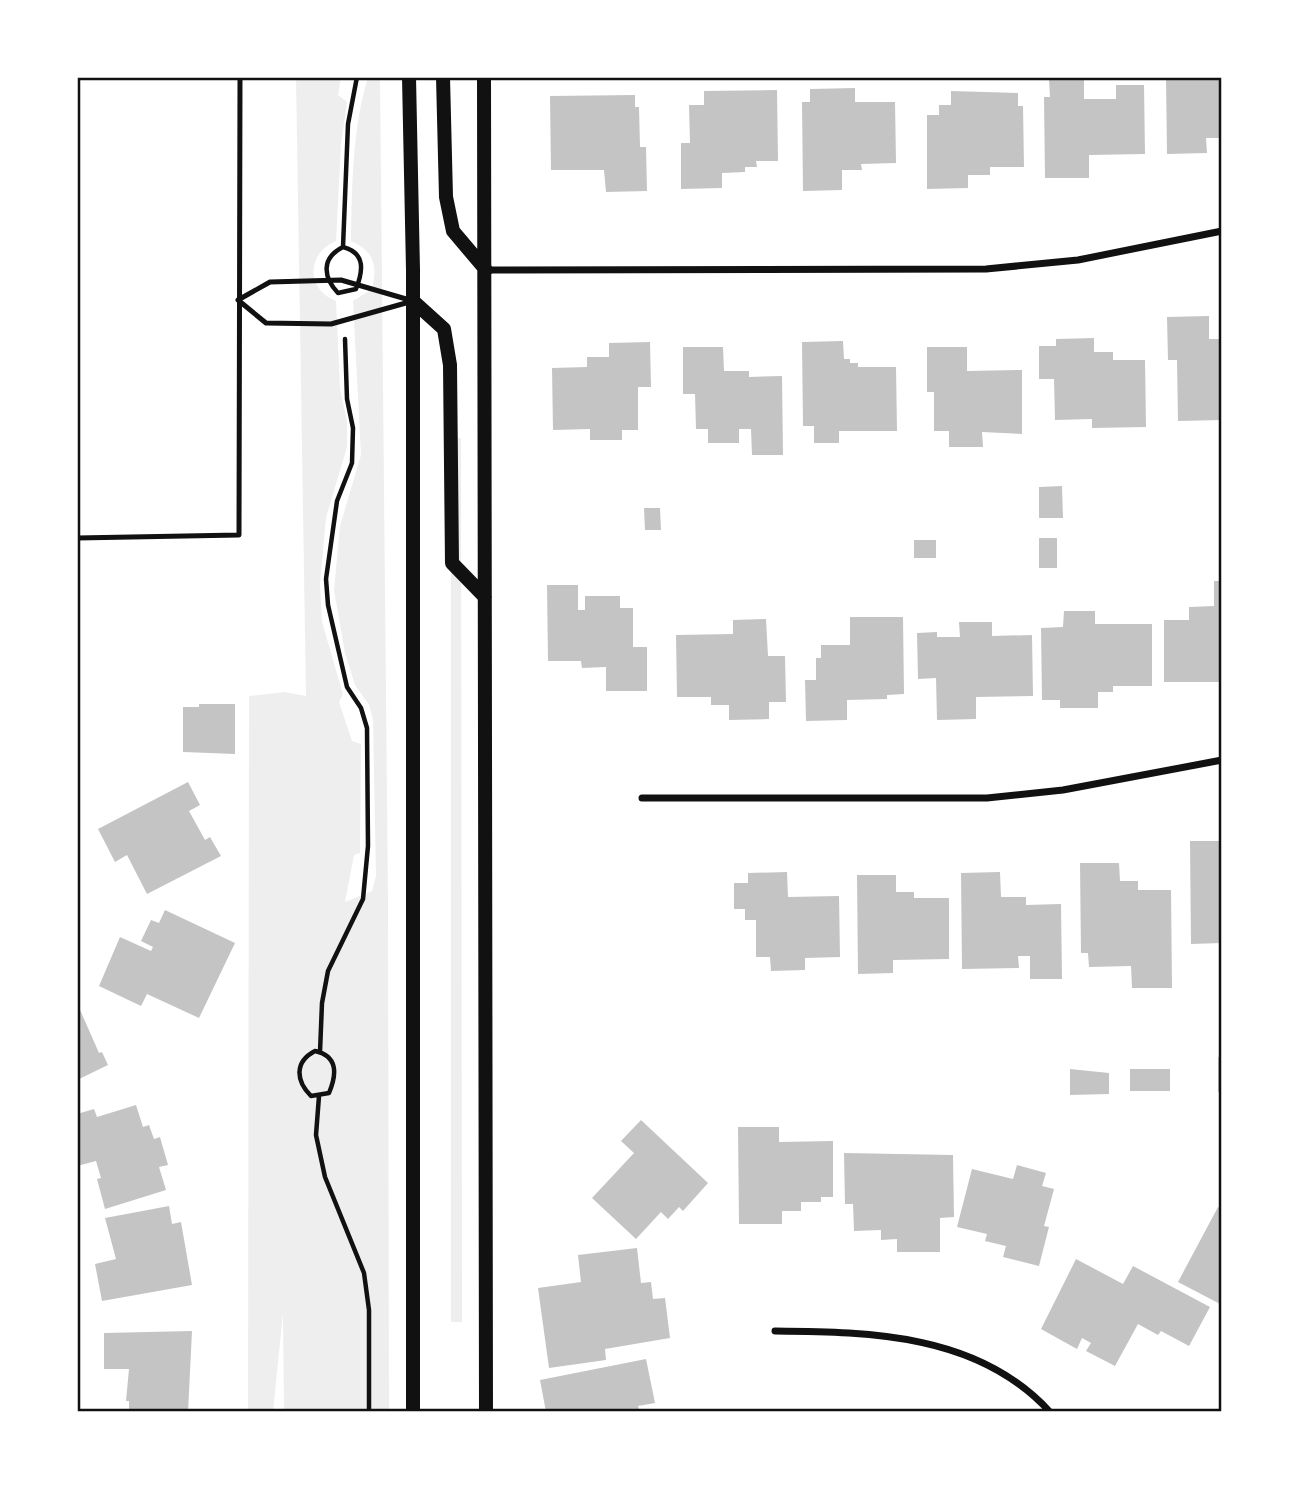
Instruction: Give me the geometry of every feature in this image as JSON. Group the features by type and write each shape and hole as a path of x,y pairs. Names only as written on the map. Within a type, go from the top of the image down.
{"main road":[{"path":"409,77 413,301 413,1412"},
{"path":"443,77 446,197 453,231 486,270"},
{"path":"484,77 486,1412"},
{"path":"413,301 444,329 450,365 452,563 485,597"}],"street":[{"path":"486,270 986,269 1078,260 1222,231"},
{"path":"642,798 987,798 1063,790 1222,760"},
{"path":"775,1331 860,1332 910,1338 959,1353 1005,1376 1050,1412"}],"lane":[{"path":"77,538 239,535 240,77"},
{"path":"238,300 270,282 341,281 413,301"},
{"path":"238,300 266,323 331,324 413,301"}],"path":[{"path":"343,247 348,124 357,77"},
{"path":"320,1052 322,1003 328,971 363,899 368,846 367,728 360,708 347,687 328,605 326,579 337,501 352,463 353,428 347,399 344,320"},
{"path":"320,1052 332,1061 336,1076 329,1093 311,1096 300,1085 298,1071 305,1056 320,1052"},
{"path":"318,1096 316,1135 325,1177 365,1273 369,1310 369,1412"}],"shaded area":[{"path":"296,77 341,77 338,95 347,102 341,145 336,241 319,254 314,271 319,288 326,296 336,301 340,388 347,422 347,447 326,518 320,583 322,622 343,694 339,702 352,741 361,744 360,853 354,855 345,902 372,891 376,876 373,720 369,705 355,685 345,653 334,590 340,526 361,455 353,301 372,289 374,273 372,260 365,249 351,241 354,159 359,117 368,77 380,77 388,901 389,1412 284,1412 283,1313 273,1412 248,1412 249,696 285,692 306,696"},
{"path":"451,438 461,438 462,1322 451,1322"}],"building":[{"path":"1166,77 1222,77 1222,138 1206,138 1207,153 1167,154"},
{"path":"1049,79 1084,79 1084,99 1116,99 1116,85 1144,85 1145,154 1089,155 1089,178 1045,178 1044,97 1050,97"},
{"path":"855,88 855,102 895,102 896,163 861,164 862,170 842,170 842,190 803,191 802,102 810,102 810,89"},
{"path":"777,90 778,161 756,161 757,167 745,167 745,172 722,173 722,188 681,189 681,143 690,143 689,105 704,105 704,91"},
{"path":"951,91 1018,93 1018,106 1023,106 1024,167 990,167 990,175 968,175 968,188 927,189 927,115 939,115 939,105 951,105"},
{"path":"635,95 635,107 639,107 640,147 646,147 647,191 606,192 604,170 551,170 550,96"},
{"path":"1209,316 1209,339 1222,339 1222,420 1178,421 1177,360 1168,360 1167,317"},
{"path":"1094,338 1094,352 1113,352 1113,360 1145,360 1146,427 1092,428 1092,419 1055,420 1054,379 1039,379 1039,346 1056,346 1056,339"},
{"path":"843,341 844,359 850,359 850,363 858,363 858,367 896,367 897,431 839,431 839,443 814,443 814,426 803,426 802,342"},
{"path":"650,342 651,387 638,387 638,430 622,430 622,440 590,440 590,429 553,430 552,368 587,367 587,357 609,357 609,343"},
{"path":"683,347 723,347 724,371 749,371 749,377 782,376 783,455 752,455 751,429 739,429 739,443 708,443 708,429 696,429 695,394 683,394"},
{"path":"927,347 967,347 967,371 1022,370 1022,434 982,432 983,447 949,447 949,431 934,431 934,392 927,392"},
{"path":"1062,486 1063,518 1039,518 1039,487"},
{"path":"644,508 660,508 661,530 645,530"},
{"path":"1039,538 1057,538 1057,568 1039,568"},
{"path":"914,540 936,540 936,558 914,558"},
{"path":"1214,581 1222,581 1222,682 1164,682 1164,620 1189,620 1189,607 1214,606"},
{"path":"547,585 578,585 578,610 585,610 585,596 620,596 620,608 633,608 633,647 647,647 647,691 606,691 606,667 582,668 581,661 548,661"},
{"path":"1064,611 1095,611 1095,624 1152,624 1152,686 1113,686 1113,692 1098,692 1098,708 1060,708 1060,700 1042,700 1041,628 1063,627"},
{"path":"850,617 903,617 904,694 887,695 887,699 847,700 847,720 806,721 805,680 816,680 816,658 821,658 821,645 850,645"},
{"path":"766,619 768,656 785,656 786,702 769,702 769,719 729,720 729,705 711,705 711,697 677,697 676,635 733,634 733,620"},
{"path":"959,622 992,622 992,636 1032,635 1033,696 976,697 976,719 937,720 936,678 918,679 917,633 937,632 937,637 960,637"},
{"path":"199,704 235,704 235,754 183,752 183,707 199,707"},
{"path":"188,782 200,805 189,811 205,840 210,837 221,856 147,894 127,855 115,862 98,829"},
{"path":"1190,841 1222,841 1222,943 1191,944"},
{"path":"1080,863 1119,863 1120,881 1138,881 1138,890 1171,890 1172,988 1132,988 1131,966 1089,967 1088,953 1081,953"},
{"path":"787,872 788,897 839,896 840,957 805,958 805,970 771,971 770,957 756,957 756,920 745,920 745,909 734,909 734,883 748,883 748,873"},
{"path":"1000,872 1001,897 1026,897 1026,905 1061,904 1062,979 1030,979 1030,956 1018,956 1019,968 962,969 961,873"},
{"path":"857,875 896,875 896,892 914,892 914,898 949,898 949,959 893,960 893,973 858,974"},
{"path":"165,910 235,943 199,1018 147,994 141,1006 99,986 120,937 151,951 153,947 141,941 151,920 159,923"},
{"path":"77,1003 99,1053 102,1052 108,1065 77,1080"},
{"path":"1218,1057 1222,1057 1222,1092 1218,1092"},
{"path":"1070,1069 1109,1073 1109,1094 1070,1095"},
{"path":"1130,1069 1170,1069 1170,1091 1130,1091"},
{"path":"136,1105 143,1127 149,1125 154,1139 160,1137 168,1165 159,1167 166,1190 105,1209 97,1179 101,1178 96,1161 77,1166 77,1114 94,1109 97,1117"},
{"path":"641,1120 708,1183 683,1211 679,1207 668,1219 661,1212 636,1239 592,1198 634,1153 621,1141"},
{"path":"738,1127 779,1127 779,1142 833,1141 833,1197 821,1197 821,1202 801,1202 801,1211 782,1211 782,1224 739,1224"},
{"path":"844,1153 953,1155 954,1217 940,1218 940,1252 897,1252 897,1239 881,1240 881,1230 854,1231 853,1204 845,1204"},
{"path":"1017,1165 1046,1173 1042,1186 1054,1189 1044,1226 1049,1227 1039,1266 1003,1257 1006,1246 985,1241 987,1234 957,1227 972,1169 1013,1179"},
{"path":"169,1206 172,1224 181,1222 192,1285 102,1301 95,1264 116,1259 105,1218"},
{"path":"1218,1207 1222,1209 1222,1305 1178,1282"},
{"path":"637,1248 641,1283 651,1282 653,1299 665,1298 670,1338 605,1349 606,1360 549,1368 538,1288 581,1282 578,1255"},
{"path":"1076,1259 1123,1284 1133,1266 1210,1307 1189,1346 1161,1331 1158,1335 1138,1324 1115,1366 1086,1351 1091,1343 1082,1338 1077,1349 1041,1329"},
{"path":"192,1331 188,1412 129,1412 129,1401 126,1401 129,1369 104,1369 104,1333"},
{"path":"646,1359 655,1403 638,1406 640,1412 546,1412 540,1380"}]}
